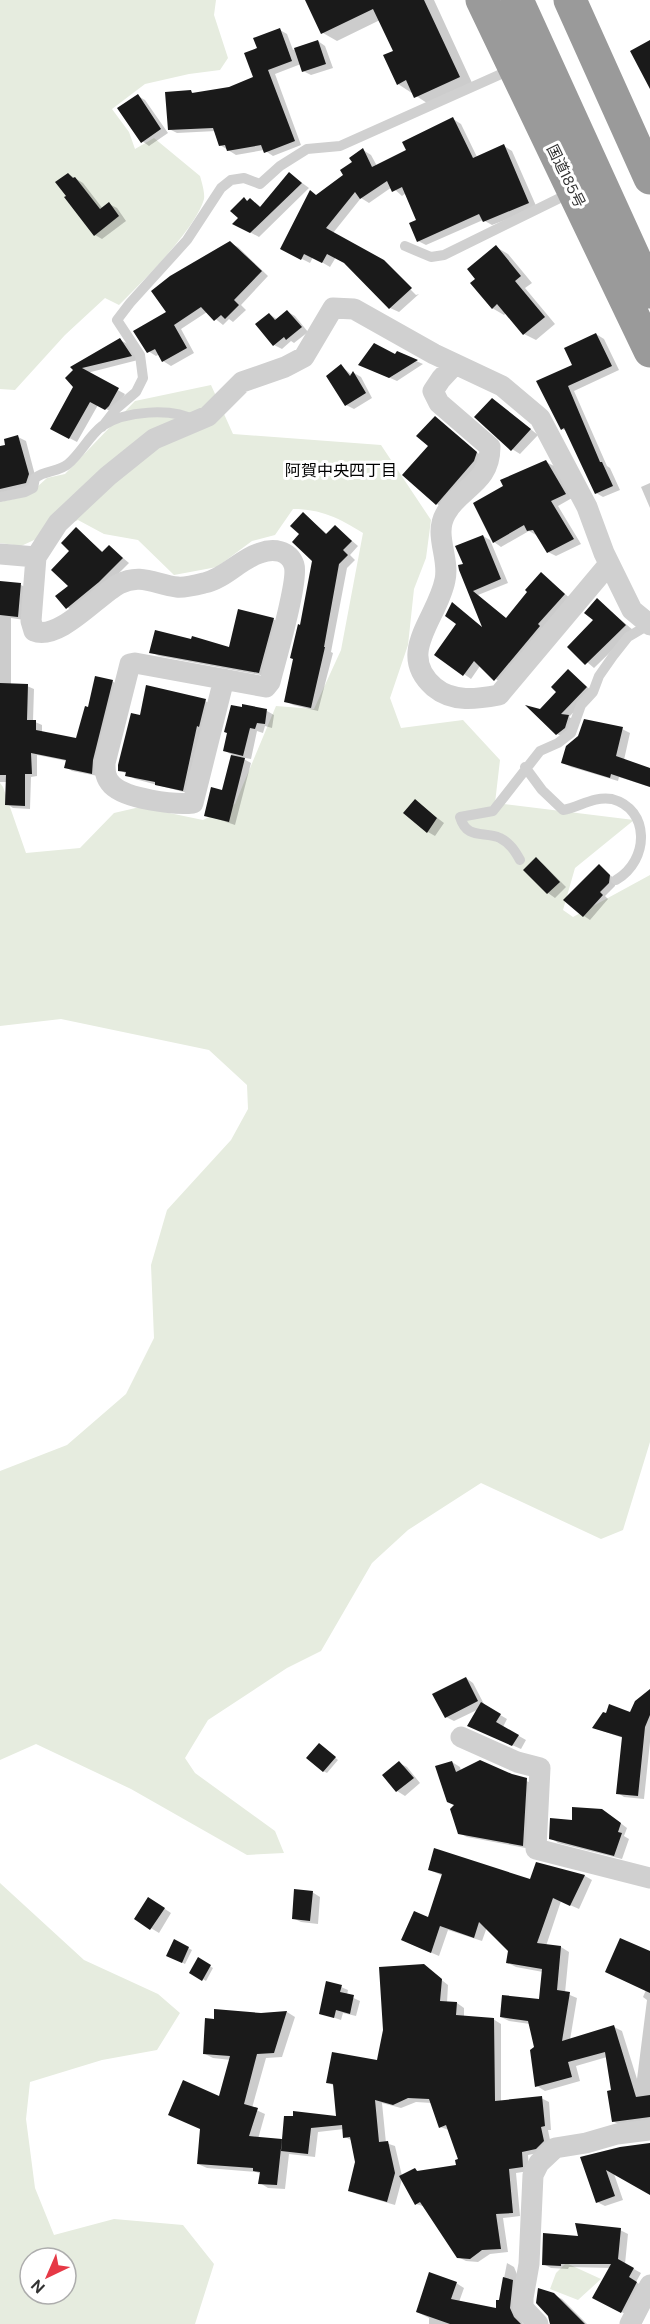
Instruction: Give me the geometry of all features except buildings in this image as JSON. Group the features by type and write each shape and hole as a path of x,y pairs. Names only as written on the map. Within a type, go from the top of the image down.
{"highway":[{"name":"国道185号","path":"482,0 650,351"},
{"path":"516,0 650,246"},
{"path":"538,0 579,114 650,292"},
{"path":"570,0 643,141 650,178"}],"street":[{"path":"224,679 193,803 186,804 126,794 112,785 105,773 105,763 130,664 135,663 224,679 266,687 270,682 294,585 294,566 287,554 276,550 260,553 207,583 179,588 143,578 128,580 116,586 65,624 49,633 41,634 34,631 31,621 36,557 58,523 108,476 154,439 208,416 242,382 285,367 304,357 333,308 354,309 455,364 502,386 540,418 587,507 609,564 633,610 649,625"},
{"path":"455,364 433,391 439,403 490,447 490,460 482,475 445,513 440,532 446,577 442,592 420,642 417,657 423,677 439,691 458,698 474,700 499,695 609,564"},
{"path":"0,554 36,557"},
{"path":"461,1737 517,1762 540,1768 536,1849 650,1878"},
{"path":"538,2324 524,2308 523,2298 529,2264 533,2175 539,2163 555,2148 586,2143 616,2134 650,2130"},
{"path":"630,2324 650,2284"}],"lane":[{"path":"0,497 25,492 33,488 35,478 43,472 66,466 116,409 136,392 143,378 140,355 117,320 188,240 221,188 231,180 244,178 260,184 280,166 307,149 340,146 514,68"},
{"path":"405,246 431,257 444,255 573,191"},
{"path":"102,427 132,414 184,414 196,421"},
{"path":"520,860 512,846 501,839 473,834 463,826 460,817 493,811 525,767 540,751 558,743 571,733 581,705 593,692 599,676 613,656 628,637 649,625"},
{"path":"525,767 542,790 563,810 592,799 611,799 639,813 647,826 646,842 626,874 616,880"}],"shaded area":[{"path":"0,0 216,0 214,15 228,58 220,70 145,84 112,109 129,132 135,149 154,138 200,176 204,199 199,211 179,240 129,295 119,305 105,298 65,335 15,390 0,389"},
{"path":"211,385 233,434 381,445 431,520 426,558 414,589 408,645 390,698 401,728 463,720 500,760 495,803 634,820 575,868 563,910 573,917 650,875 650,1442 623,1530 601,1539 481,1483 408,1530 372,1563 321,1651 287,1668 208,1720 185,1758 195,1773 275,1831 284,1853 247,1855 131,1789 36,1744 0,1760 0,1471 67,1445 126,1394 154,1338 151,1265 167,1210 231,1140 248,1109 247,1085 209,1050 61,1019 0,1026 0,783 26,853 80,848 114,813 140,807 203,820 235,804 276,706 314,709 341,650 363,533 330,515 293,509 275,535 252,541 217,567 174,575 138,540 104,534 78,520 21,546 0,543 0,502 27,496 47,478 65,474 135,401"},
{"path":"0,1883 84,1960 158,1994 180,2013 157,2050 102,2060 30,2082 26,2119 35,2188 54,2235 114,2219 183,2225 214,2264 195,2324 0,2324"},
{"path":"566,2263 601,2279 578,2300 550,2289 556,2273"}],"district":[{"name":"阿賀中央四丁目","path":"341,470"}]}
